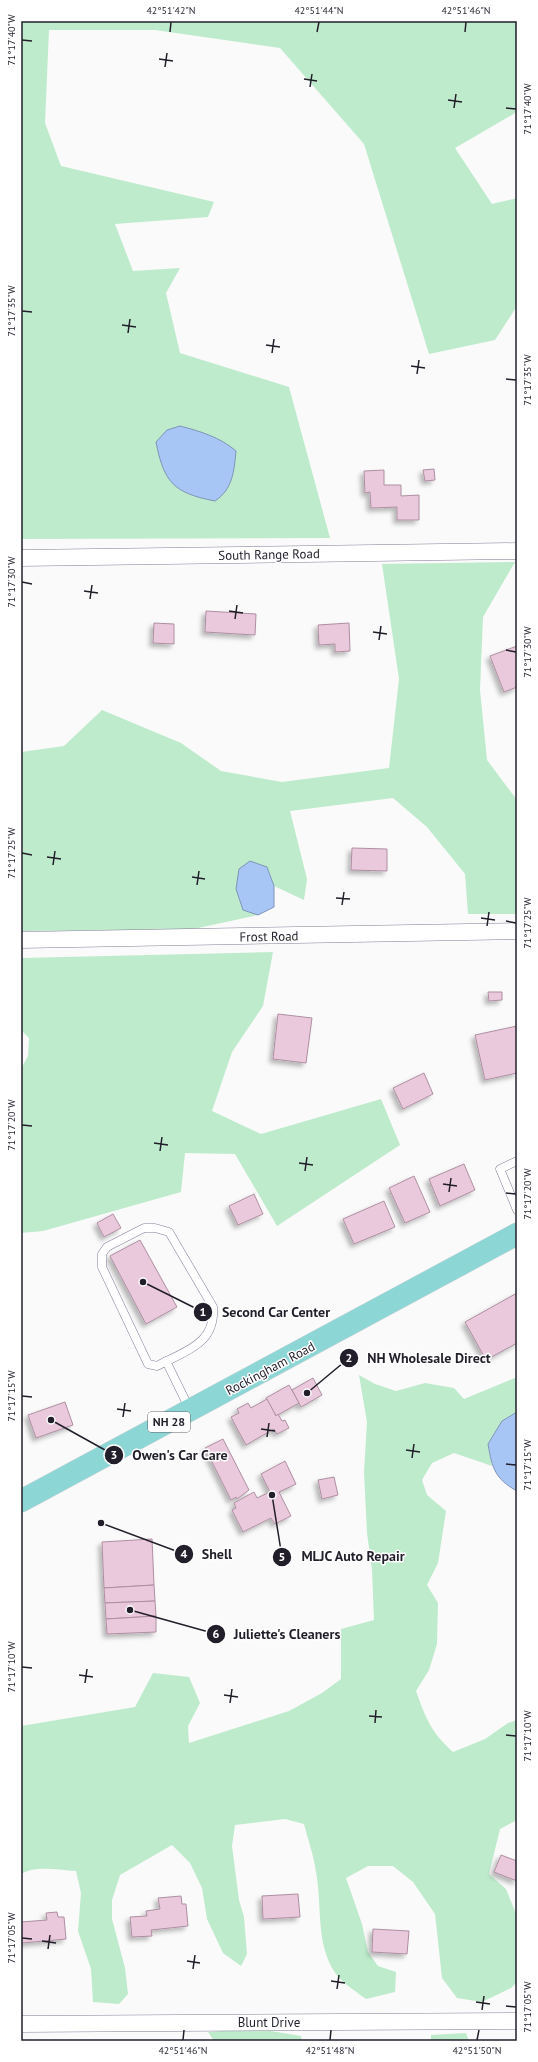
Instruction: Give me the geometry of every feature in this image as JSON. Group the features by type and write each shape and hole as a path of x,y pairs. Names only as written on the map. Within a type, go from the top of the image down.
{"main road":[{"name":"Rockingham Road","path":"21,1501 517,1234"}],"street":[{"name":"South Range Road","path":"21,558 517,551"},
{"name":"Frost Road","path":"21,940 516,933"},
{"name":"Blunt Drive","path":"21,2024 517,2021"}],"lane":[{"path":"517,1161 500,1169 517,1210"},
{"path":"144,1228 155,1228 169,1232 213,1307 214,1318 207,1336 166,1361 157,1366 148,1364 102,1267 102,1254 107,1248 144,1228"},
{"path":"166,1361 190,1411"}],"green space":[{"path":"21,21 516,21 517,112 455,148 492,204 517,198 517,306 495,340 429,354 364,144 280,48 155,30 49,30 45,123 61,166 214,202 208,217 115,224 133,271 180,268 166,293 180,353 289,387 330,538 21,539"},
{"path":"515,562 483,617 480,690 487,760 517,800 517,914 468,914 465,874 427,827 393,798 290,811 307,879 304,900 274,886 267,867 243,910 258,915 189,930 21,931 21,752 64,746 102,710 181,743 221,771 282,782 389,768 399,679 382,564"},
{"path":"273,952 263,1006 232,1052 212,1111 261,1134 381,1099 400,1145 277,1226 235,1154 185,1153 181,1192 43,1231 21,1233 21,1069 28,1056 29,1038 21,1030 21,958"},
{"path":"359,1375 375,1384 396,1391 425,1383 454,1388 464,1399 517,1377 517,1412 502,1421 488,1444 492,1466 454,1453 432,1463 422,1480 427,1495 446,1511 438,1563 427,1585 438,1603 437,1644 429,1670 416,1691 423,1710 434,1731 453,1752 485,1739 508,1723 517,1720 517,1820 500,1829 489,1874 506,1889 517,1916 517,1982 511,1988 482,2002 457,1998 442,1978 435,1914 413,1882 393,1866 368,1866 346,1878 362,1924 368,1952 378,1966 396,1972 395,1992 366,1999 352,1989 335,1973 327,1957 321,1933 318,1884 315,1866 304,1824 285,1819 235,1825 232,1846 239,1900 244,1917 247,1954 241,1966 223,1953 207,1919 202,1888 190,1863 172,1845 120,1875 112,1900 112,1919 125,1968 128,1994 119,2004 93,2002 91,1969 78,1931 81,1893 76,1871 41,1869 27,1871 21,1874 21,1726 135,1707 153,1673 189,1677 200,1703 188,1726 189,1743 289,1711 322,1693 341,1679 341,1629 374,1620 372,1570 367,1533 364,1472 367,1422"},
{"path":"265,2030 301,2036 302,2041 214,2041 208,2032"},
{"path":"466,2033 469,2041 431,2041 431,2035"}],"water":[{"path":"180,426 202,432 216,438 236,451 232,479 226,491 215,501 201,498 180,490 167,477 159,456 156,442 167,430"},
{"path":"250,861 267,867 274,886 274,907 258,915 243,910 236,889 239,869"},
{"path":"517,1412 517,1491 499,1477 491,1460 488,1444 502,1421"}],"building":[{"path":"434,469 435,480 425,481 423,470"},
{"path":"384,470 384,485 401,485 401,496 419,495 419,520 397,520 397,507 371,508 370,492 365,493 364,471"},
{"path":"206,611 256,614 255,635 205,632"},
{"path":"154,623 174,624 174,644 153,643"},
{"path":"349,623 350,651 335,652 335,644 319,645 318,625"},
{"path":"517,646 517,687 504,692 490,656"},
{"path":"352,848 387,849 387,871 351,870"},
{"path":"488,992 502,992 502,1000 489,1001"},
{"path":"278,1014 312,1018 306,1063 273,1059"},
{"path":"517,1026 517,1073 485,1080 475,1035"},
{"path":"424,1073 433,1094 403,1109 393,1088"},
{"path":"464,1164 475,1190 440,1206 429,1179"},
{"path":"414,1176 430,1212 405,1223 389,1188"},
{"path":"254,1194 263,1214 238,1225 229,1206"},
{"path":"384,1201 395,1227 354,1244 343,1219"},
{"path":"113,1214 121,1228 104,1237 97,1223"},
{"path":"140,1240 177,1307 146,1324 110,1256"},
{"path":"517,1293 517,1343 486,1360 465,1322"},
{"path":"313,1378 322,1395 301,1407 292,1390"},
{"path":"289,1385 299,1403 276,1416 266,1398"},
{"path":"267,1399 276,1416 278,1414 282,1421 285,1420 289,1428 277,1434 274,1429 246,1445 231,1417 239,1413 237,1409 248,1403 251,1408"},
{"path":"65,1402 73,1425 36,1438 28,1415"},
{"path":"223,1439 249,1490 237,1499 236,1497 231,1500 205,1448"},
{"path":"285,1461 296,1484 279,1492 291,1516 275,1524 271,1518 243,1532 232,1510 236,1508 234,1503 254,1492 257,1498 270,1492 261,1474"},
{"path":"334,1477 338,1495 322,1499 318,1480"},
{"path":"152,1539 154,1585 104,1588 102,1542"},
{"path":"154,1585 155,1601 105,1603 104,1588"},
{"path":"155,1601 156,1616 106,1619 105,1603"},
{"path":"156,1616 156,1632 107,1634 106,1619"},
{"path":"501,1855 517,1861 517,1881 494,1872"},
{"path":"298,1894 300,1917 263,1919 262,1896"},
{"path":"181,1896 182,1904 186,1904 188,1926 151,1930 152,1936 132,1937 130,1917 147,1916 146,1911 160,1909 158,1898"},
{"path":"57,1912 58,1917 64,1917 66,1939 22,1943 21,1922 47,1920 46,1913"},
{"path":"373,1929 409,1931 407,1954 372,1952"}],"place":[{"name":"Second Car Center","path":"143,1282"},
{"name":"NH Wholesale Direct","path":"307,1393"},
{"name":"Owen's Car Care","path":"51,1420"},
{"name":"MLJC Auto Repair","path":"272,1495"},
{"name":"Shell","path":"101,1523"},
{"name":"Juliette's Cleaners","path":"130,1610"}]}
